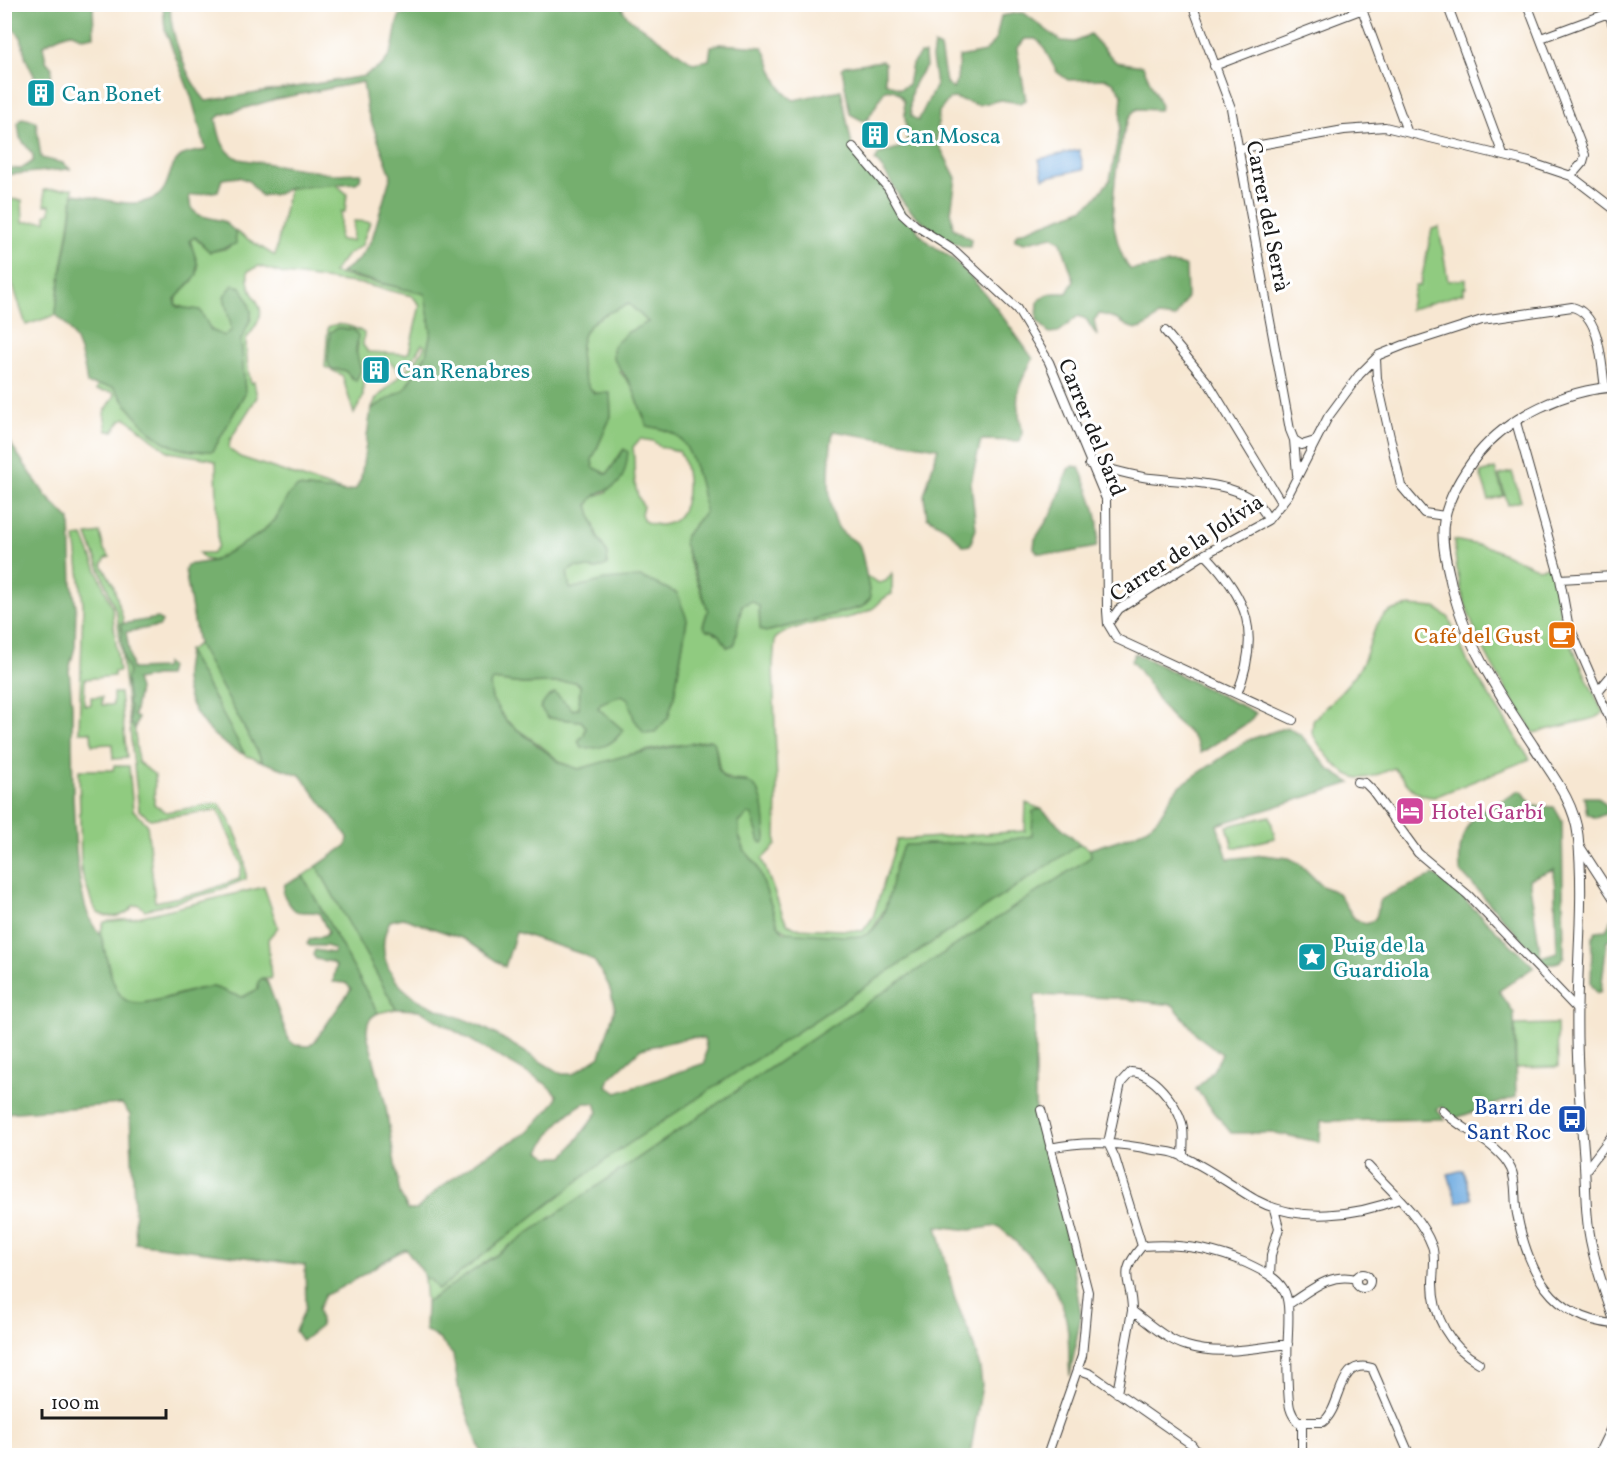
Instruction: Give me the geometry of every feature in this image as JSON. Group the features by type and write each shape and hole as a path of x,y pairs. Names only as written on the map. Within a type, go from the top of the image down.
{"street":[{"name":"Carrer del Serrà","path":"1192,4 1230,108 1287,414 1294,440 1298,477"},
{"path":"1214,66 1361,7 1376,4"},
{"path":"1447,4 1503,155"},
{"path":"1527,4 1585,155 1583,162 1571,176"},
{"path":"1361,7 1407,131"},
{"path":"1540,38 1612,12 1614,29"},
{"path":"1238,150 1372,127 1407,131 1503,155 1571,176 1614,209"},
{"name":"Carrer del Sard","path":"853,147 888,188 902,213 915,225 955,251 1017,309 1049,362 1089,464 1106,499 1108,624"},
{"name":"Carrer de la Jolívia","path":"1108,624 1119,609 1205,554 1268,520 1282,504 1298,477 1328,417 1359,375 1376,358 1404,345 1482,320 1572,307 1586,313 1592,323 1610,388"},
{"path":"1165,331 1209,384 1282,504"},
{"path":"1376,358 1377,379 1401,486 1424,513 1445,516"},
{"path":"1359,375 1368,373 1377,379"},
{"path":"1610,388 1558,400 1501,432 1477,456 1457,489 1445,516 1444,542 1446,563 1461,623 1501,696 1563,791 1574,817 1579,844 1577,1058 1585,1172 1591,1244 1614,1319"},
{"path":"1516,422 1560,579 1568,623 1614,729"},
{"path":"1294,440 1302,445 1314,441"},
{"path":"1089,464 1143,477 1209,485 1245,494 1257,503 1268,520"},
{"path":"1205,554 1229,579 1242,599 1248,621 1245,667 1237,694"},
{"path":"1560,579 1614,576"},
{"path":"1108,624 1117,639 1293,720"},
{"path":"1599,690 1614,672"},
{"path":"1357,782 1365,783 1418,853 1468,895 1577,1009"},
{"path":"1579,844 1614,899"},
{"path":"1117,1393 1132,1311 1126,1272 1142,1246 1108,1143 1121,1083 1131,1072 1143,1072 1167,1098 1183,1125 1183,1157"},
{"path":"1041,1110 1088,1292 1082,1356 1047,1455"},
{"path":"1442,1110 1454,1123 1492,1146 1512,1171 1521,1233 1533,1269 1544,1287 1558,1302 1575,1313 1594,1322 1614,1324"},
{"path":"1585,1172 1614,1133"},
{"path":"1050,1148 1070,1143 1127,1143 1183,1157 1274,1209 1328,1215 1373,1209 1399,1199"},
{"path":"1368,1166 1399,1199 1426,1233 1433,1248 1433,1292 1438,1316 1451,1341 1479,1363"},
{"path":"1270,1276 1271,1255 1279,1228 1274,1209"},
{"path":"1142,1246 1162,1245 1221,1252 1270,1276 1281,1284 1290,1304 1289,1412 1298,1422 1323,1422 1328,1418 1346,1374 1354,1367 1363,1365 1371,1368 1410,1455"},
{"path":"1290,1304 1330,1278 1344,1276 1356,1279"},
{"path":"1132,1311 1166,1336 1186,1346 1222,1352 1288,1344"},
{"path":"1077,1369 1091,1374 1191,1444 1200,1455"},
{"path":"1302,1423 1302,1455"},
{"path":"1598,1455 1614,1423"}],"green space":[{"path":"41,4 93,5 94,36 83,38 69,33 43,46 46,61 52,68 50,85 39,86 26,59 21,37 5,20 4,8"},
{"path":"163,5 170,5 180,55 192,81 206,101 365,76 382,65 388,57 400,15 436,5 622,5 623,11 630,19 693,63 709,60 711,46 720,44 763,47 779,84 794,100 841,90 852,146 922,236 955,261 976,284 1033,359 1019,389 1017,401 1022,429 1020,441 981,440 971,482 976,529 970,545 964,546 946,528 927,517 924,495 938,448 833,431 829,466 831,506 840,530 859,545 870,599 862,607 765,632 760,629 759,606 752,601 742,605 734,645 727,647 719,635 706,630 703,626 708,610 684,543 686,535 705,512 693,461 678,437 667,431 647,426 632,386 613,358 613,346 628,332 648,322 629,304 609,312 591,324 582,339 580,358 582,368 594,393 610,393 611,416 592,460 593,467 607,474 624,449 628,452 622,478 617,485 599,493 588,505 597,536 608,555 607,565 597,569 575,567 567,572 570,589 605,580 641,577 677,593 687,619 674,697 668,718 655,732 644,733 634,719 628,699 622,695 601,703 598,708 623,730 605,746 587,748 581,747 578,741 584,735 586,727 581,721 548,718 540,708 548,697 555,693 573,710 579,708 580,685 575,682 522,684 493,680 490,684 492,699 506,721 561,763 579,769 627,755 710,740 714,742 719,770 724,778 753,785 761,798 766,838 763,843 760,842 752,815 748,814 739,823 739,836 745,851 757,865 778,925 784,932 861,937 872,930 880,921 885,909 895,868 905,845 994,842 1032,836 1033,811 1041,809 1080,844 612,1155 438,1290 430,1279 424,1278 422,1271 406,1249 325,1295 318,1309 321,1326 302,1341 295,1331 306,1307 305,1265 136,1243 130,1115 122,1104 5,1113 4,434 46,496 70,520 72,583 76,606 75,647 69,670 77,862 82,894 90,918 100,933 112,977 123,998 141,1003 213,987 243,997 258,989 258,982 262,978 267,981 289,1040 295,1045 309,1046 315,1041 351,989 346,983 333,982 336,966 332,962 316,959 313,955 315,950 333,953 334,949 307,944 310,939 325,936 328,932 319,913 298,912 283,894 285,884 303,876 378,1013 369,1021 367,1034 385,1102 400,1194 408,1210 416,1210 438,1189 483,1157 527,1133 556,1101 557,1095 546,1084 419,1010 396,1009 317,866 347,845 348,837 300,775 263,762 198,644 185,570 187,565 213,561 257,536 275,520 289,494 298,487 345,492 356,489 361,478 371,409 404,390 426,355 431,332 425,294 341,273 359,259 372,239 391,175 367,110 363,82 276,99 221,115 216,119 220,138 225,147 228,152 239,159 333,174 361,173 360,180 356,183 289,188 278,194 261,196 249,181 239,177 222,179 218,191 189,196 191,208 198,215 223,221 235,231 236,244 210,252 195,237 190,240 197,262 197,275 175,299 175,304 178,307 200,310 211,330 224,336 232,330 224,296 233,285 241,287 251,311 251,318 241,340 245,393 213,451 187,450 166,443 139,420 113,387 87,384 84,365 74,337 56,315 73,194 114,202 146,201 161,193 178,159 188,153 206,150 191,96 165,30","holes":["403,918 464,939 505,967 516,932 585,955 595,962 609,986 615,1008 600,1056 573,1074 562,1074 482,1027 417,999 395,979 389,970 384,951 384,941 390,921","692,1037 704,1039 705,1063 617,1093 607,1086 610,1078 641,1049","584,1103 595,1103 598,1112 564,1157 549,1157 540,1151 558,1124"]},
{"path":"1024,13 1061,41 1075,42 1090,34 1116,62 1143,66 1161,106 1159,110 1137,109 1126,126 1118,158 1113,206 1114,222 1120,251 1130,269 1167,264 1186,267 1187,297 1175,318 1158,316 1149,324 1135,329 1109,316 1099,314 1094,320 1097,336 1086,319 1078,316 1059,332 1049,333 1037,320 1038,302 1047,294 1067,293 1074,281 1061,242 1052,236 1024,243 1015,240 1015,236 1019,233 1082,209 1094,200 1110,180 1120,128 1122,94 1113,82 1106,79 1068,80 1057,72 1041,43 1035,39 1025,39 1017,49 1026,100 1020,103 1001,100 978,105 954,98 949,99 939,112 937,141 956,178 951,212 953,228 971,239 970,247 952,242 921,220 904,203 886,173 875,161 879,154 905,146 907,142 904,101 901,96 894,90 885,90 868,119 863,121 850,114 842,69 844,66 882,61 885,63 885,82 900,89 908,85 912,64 920,54 925,54 926,67 914,84 910,102 911,116 918,121 936,85 932,58 934,45 940,48 946,83 953,89 957,80 959,57 985,52 996,39 1001,16"},
{"path":"22,118 36,121 41,158 63,163 70,169 5,175 5,168 21,169 33,161 33,155 20,138 18,123"},
{"path":"335,183 347,194 345,212 341,212 339,240 352,241 354,221 370,222 362,245 346,256 333,273 426,294 431,332 426,355 404,390 371,409 376,399 417,359 425,346 422,344 414,357 398,371 384,360 376,360 368,364 363,377 363,397 354,414 342,375 325,367 328,327 346,326 364,333 363,345 368,352 406,354 409,352 420,305 412,296 362,284 284,274 259,266 248,271 248,282 260,310 260,317 246,339 251,383 254,382 257,397 230,440 229,449 240,457 345,492 298,487 266,527 244,544 213,561 205,559 199,553 213,553 218,546 216,462 211,459 169,452 126,418 121,420 114,431 107,431 104,413 115,395 113,392 96,390 98,384 113,387 139,420 166,443 186,450 213,451 245,393 241,340 251,318 251,311 225,301 232,330 224,336 211,330 184,308 175,304 179,294 197,274 198,264 190,240 194,237 210,252 228,248 236,237 235,231 275,256 289,188","holes":["338,328 354,330 358,343 353,379 344,370 331,369 328,359"]},
{"path":"73,188 56,315 26,325 5,261 4,199 22,200 23,222 46,221 46,214 50,213 50,205 45,205 44,190"},
{"path":"1439,227 1448,281 1466,279 1466,287 1463,288 1463,293 1409,310 1415,286 1420,286 1432,229"},
{"path":"629,304 649,323 628,332 620,372 632,386 647,426 678,437 693,461 700,483 705,512 686,535 688,558 708,610 703,625 721,637 727,647 742,605 752,601 759,606 760,628 770,631 862,607 870,599 866,576 879,583 886,581 892,573 892,594 873,608 847,618 795,628 775,639 773,665 777,787 776,845 762,859 788,924 795,928 863,931 873,917 897,840 1025,831 1026,803 1041,809 1033,812 1033,836 994,842 905,845 885,908 870,934 861,937 791,934 778,925 757,865 745,851 739,836 739,823 748,814 752,815 760,842 766,838 760,794 746,781 722,775 714,742 710,740 648,750 591,768 573,768 553,756 506,720 491,695 490,684 493,680 522,684 575,682 580,685 579,708 573,710 562,701 548,718 581,721 586,727 584,735 588,749 616,740 598,708 601,703 622,695 628,698 634,719 668,718 674,697 687,620 605,580 570,590 567,572 575,567 597,569 608,554 597,536 588,505 592,497 607,492 623,450 607,475 593,467 592,460 611,416 610,394 594,393 589,386 580,358 582,339 595,321","holes":["640,439 653,441 660,447 679,451 687,477 685,504 680,515 671,522 659,525 644,521 641,514 643,506 639,499 635,478 633,447"]},
{"path":"338,328 354,330 358,335 356,351 361,370 356,381 344,370 331,369 328,362 330,332"},
{"path":"1073,466 1079,467 1097,516 1096,547 1060,554 1038,553 1034,548 1035,539 1055,508 1068,469"},
{"path":"1495,469 1504,496 1489,500 1480,473"},
{"path":"1512,472 1521,501 1508,505 1499,475"},
{"path":"100,533 104,550 110,557 106,558 102,565 113,584 123,619 138,762 155,775 154,804 166,812 219,803 238,839 246,869 246,879 214,892 145,910 139,905 133,906 126,913 113,917 98,913 93,906 81,870 79,770 113,770 114,766 129,766 133,810 147,824 155,902 203,892 239,879 242,865 218,810 150,819 139,810 117,614 87,535"},
{"path":"83,536 112,607 119,671 114,672 114,676 85,679 84,705 91,705 91,697 102,697 102,705 113,705 113,693 120,693 127,758 113,759 112,744 92,745 91,732 79,732 83,604 75,537"},
{"path":"1454,540 1488,547 1539,569 1553,565 1562,625 1603,713 1595,718 1534,733 1492,665 1470,618 1462,593"},
{"path":"1409,606 1436,608 1449,618 1468,663 1530,759 1434,797 1415,791 1394,768 1371,777 1355,777 1347,774 1326,755 1312,733 1313,721 1356,674 1364,660 1374,630 1381,619 1390,611"},
{"path":"158,618 162,622 160,626 126,632 132,669 164,668 166,663 170,667 168,676 136,680 139,689 134,716 138,718 135,729 130,723 130,706 127,703 129,700 126,680 129,672 124,660 121,624"},
{"path":"198,644 263,762 245,755 188,651"},
{"path":"188,651 245,755 214,735 198,716 187,692 185,680"},
{"path":"1135,653 1256,713 1249,722 1201,753 1194,738 1166,711 1131,661"},
{"path":"1287,727 1301,735 1330,770 1351,783 1217,825 1228,859 1263,855 1289,858 1299,863 1322,886 1338,893 1354,918 1365,924 1373,921 1382,899 1433,875 1444,880 1534,967 1499,991 1514,1013 1516,1097 1453,1119 1442,1106 1437,1110 1445,1119 1321,1121 1320,1142 1275,1133 1231,1133 1196,1089 1212,1072 1222,1054 1198,1036 1173,1005 1115,998 1035,995 1035,1104 1071,1256 1081,1315 1070,1376 1068,1333 1062,1304 1049,1278 1040,1267 998,1226 970,1230 937,1226 955,1299 973,1342 980,1369 982,1385 970,1455 482,1455 459,1391 453,1355 439,1339 425,1330 426,1303 827,1029 1091,857 1090,849 1143,830 1157,819 1181,785 1248,740"},
{"path":"1522,791 1533,806 1554,807 1562,821 1564,957 1559,962 1545,965 1460,871 1461,844 1472,820 1485,808","holes":["1554,869 1557,952 1541,957 1529,879"]},
{"path":"1584,797 1598,797 1607,806 1607,813 1596,818 1587,814"},
{"path":"1270,816 1275,838 1233,848 1227,826"},
{"path":"1080,844 1090,849 1092,857 827,1029 426,1303 424,1278 430,1279 438,1290 612,1155"},
{"path":"317,866 396,1009 378,1013 303,876"},
{"path":"264,887 278,927 268,939 271,979 262,978 258,989 243,997 213,987 204,988 141,1003 131,1002 118,992 111,976 100,933 104,922 129,919"},
{"path":"1614,916 1614,938 1607,941 1601,991 1597,993 1591,984 1592,937 1596,931 1606,930"},
{"path":"1557,1024 1558,1067 1516,1068 1515,1025"}],"water":[{"path":"1079,150 1084,169 1043,178 1039,159"},
{"path":"1463,1170 1472,1198 1457,1203 1448,1174"}],"place":[{"name":"Can Bonet","path":"41,93"},
{"name":"Can Mosca","path":"875,135"},
{"name":"Can Renabres","path":"376,370"},
{"name":"Café del Gust","path":"1562,635"},
{"name":"Hotel Garbí","path":"1410,811"},
{"name":"Puig de la Guardiola","path":"1312,957"},
{"name":"Barri de Sant Roc","path":"1572,1119"}]}
